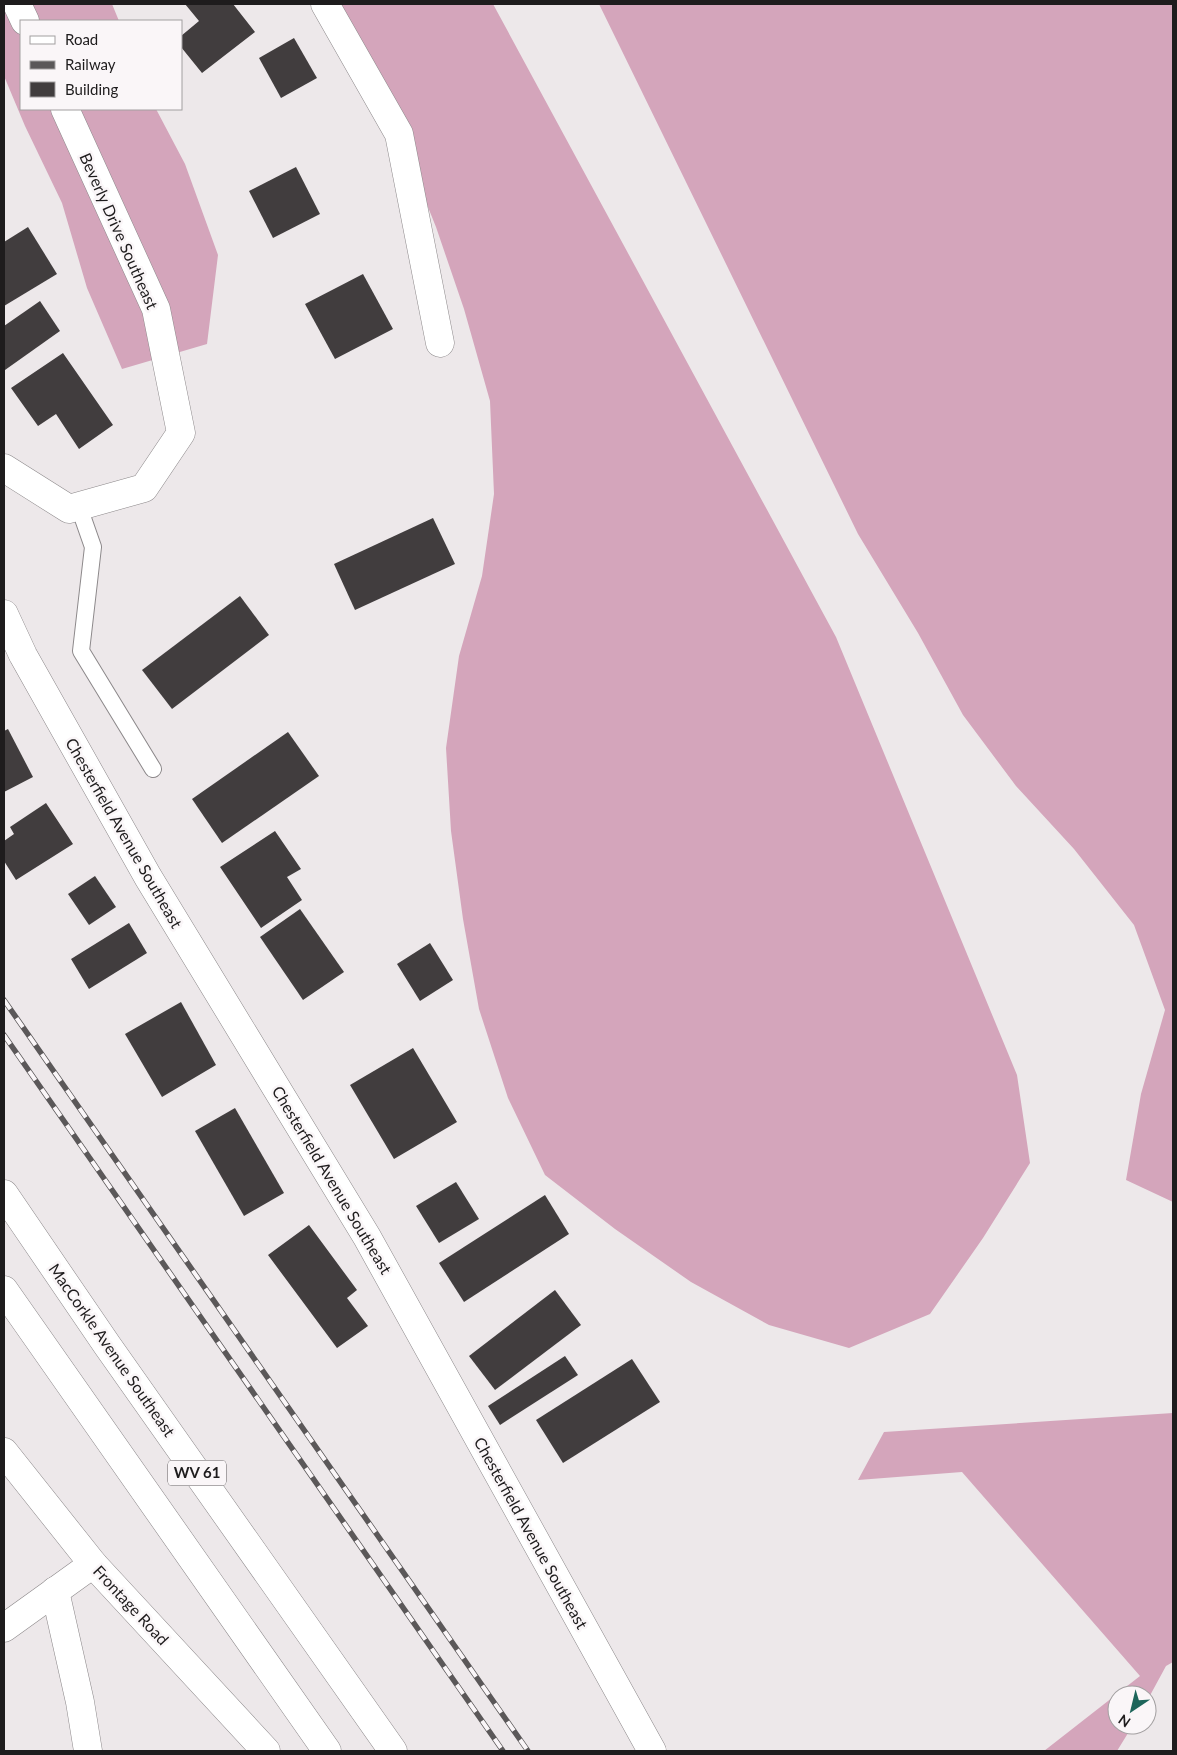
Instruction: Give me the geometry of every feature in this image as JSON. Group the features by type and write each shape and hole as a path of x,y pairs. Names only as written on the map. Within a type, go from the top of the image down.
{"street":[{"path":"17,4 25,20"},
{"path":"324,4 399,134 440,343"},
{"name":"Beverly Drive Southeast","path":"65,110 156,309 181,433 144,488 78,507"},
{"path":"4,468 69,509 78,507"},
{"name":"Chesterfield Avenue Southeast","path":"4,614 24,656 148,877 367,1237 652,1751"},
{"name":"MacCorkle Avenue Southeast","path":"4,1194 113,1354 393,1751"},
{"name":"WV 61","path":"4,1290 327,1751"},
{"name":"Frontage Road","path":"4,1452 93,1564 266,1751"},
{"path":"4,1628 93,1564"},
{"path":"56,1591 80,1702 88,1751"}],"lane":[{"path":"78,507 93,547 81,651 153,769"}],"shaded area":[{"path":"4,4 112,4 119,20 20,20 20,110 157,110 185,164 218,255 207,344 122,369 87,288 62,203 25,126 4,76"},
{"path":"327,4 493,4 836,637 1017,1075 1030,1163 983,1238 930,1314 849,1348 769,1325 691,1282 615,1229 545,1175 508,1098 479,1009 463,919 451,831 446,748 459,656 482,576 494,494 490,401 464,309 436,227 401,140"},
{"path":"599,4 1173,4 1173,1202 1126,1180 1141,1094 1165,1010 1134,925 1074,849 1016,786 963,715 918,633 858,534"},
{"path":"1173,1413 1173,1662 1166,1666 1156,1685 1128,1685 1140,1676 962,1472 858,1480 884,1432"},
{"path":"1107,1702 1107,1735 1127,1735 1117,1751 1044,1751"}],"building":[{"path":"185,4 233,4 255,32 202,73 182,48 182,35 199,21"},
{"path":"294,38 317,78 281,98 259,58"},
{"path":"296,167 320,214 273,238 249,191"},
{"path":"28,227 57,274 4,306 4,242"},
{"path":"363,274 393,329 335,359 305,304"},
{"path":"40,301 60,331 5,370 4,326"},
{"path":"63,353 113,425 79,449 56,414 38,426 11,388"},
{"path":"433,518 455,564 355,610 334,564"},
{"path":"240,596 269,635 172,709 142,670"},
{"path":"8,729 33,777 4,792 4,731"},
{"path":"288,732 319,776 222,843 192,799"},
{"path":"46,803 73,844 16,880 4,861 4,841 14,834 10,827"},
{"path":"275,831 301,869 287,877 302,900 261,928 220,867"},
{"path":"95,876 116,907 89,925 68,894"},
{"path":"300,909 344,972 303,1000 260,937"},
{"path":"129,923 147,953 89,989 71,959"},
{"path":"430,943 453,980 420,1001 397,964"},
{"path":"181,1002 216,1065 162,1097 125,1034"},
{"path":"413,1048 457,1122 394,1159 350,1085"},
{"path":"235,1108 284,1193 244,1216 195,1131"},
{"path":"456,1182 479,1219 439,1243 416,1206"},
{"path":"545,1195 569,1234 464,1302 439,1263"},
{"path":"309,1225 357,1290 347,1298 368,1326 337,1348 268,1255"},
{"path":"555,1290 581,1325 495,1390 469,1356"},
{"path":"565,1356 578,1375 500,1425 488,1406"},
{"path":"632,1359 660,1402 563,1463 536,1420"}],"railway":[{"path":"4,1000 528,1751"},
{"path":"4,1035 503,1751"}]}
